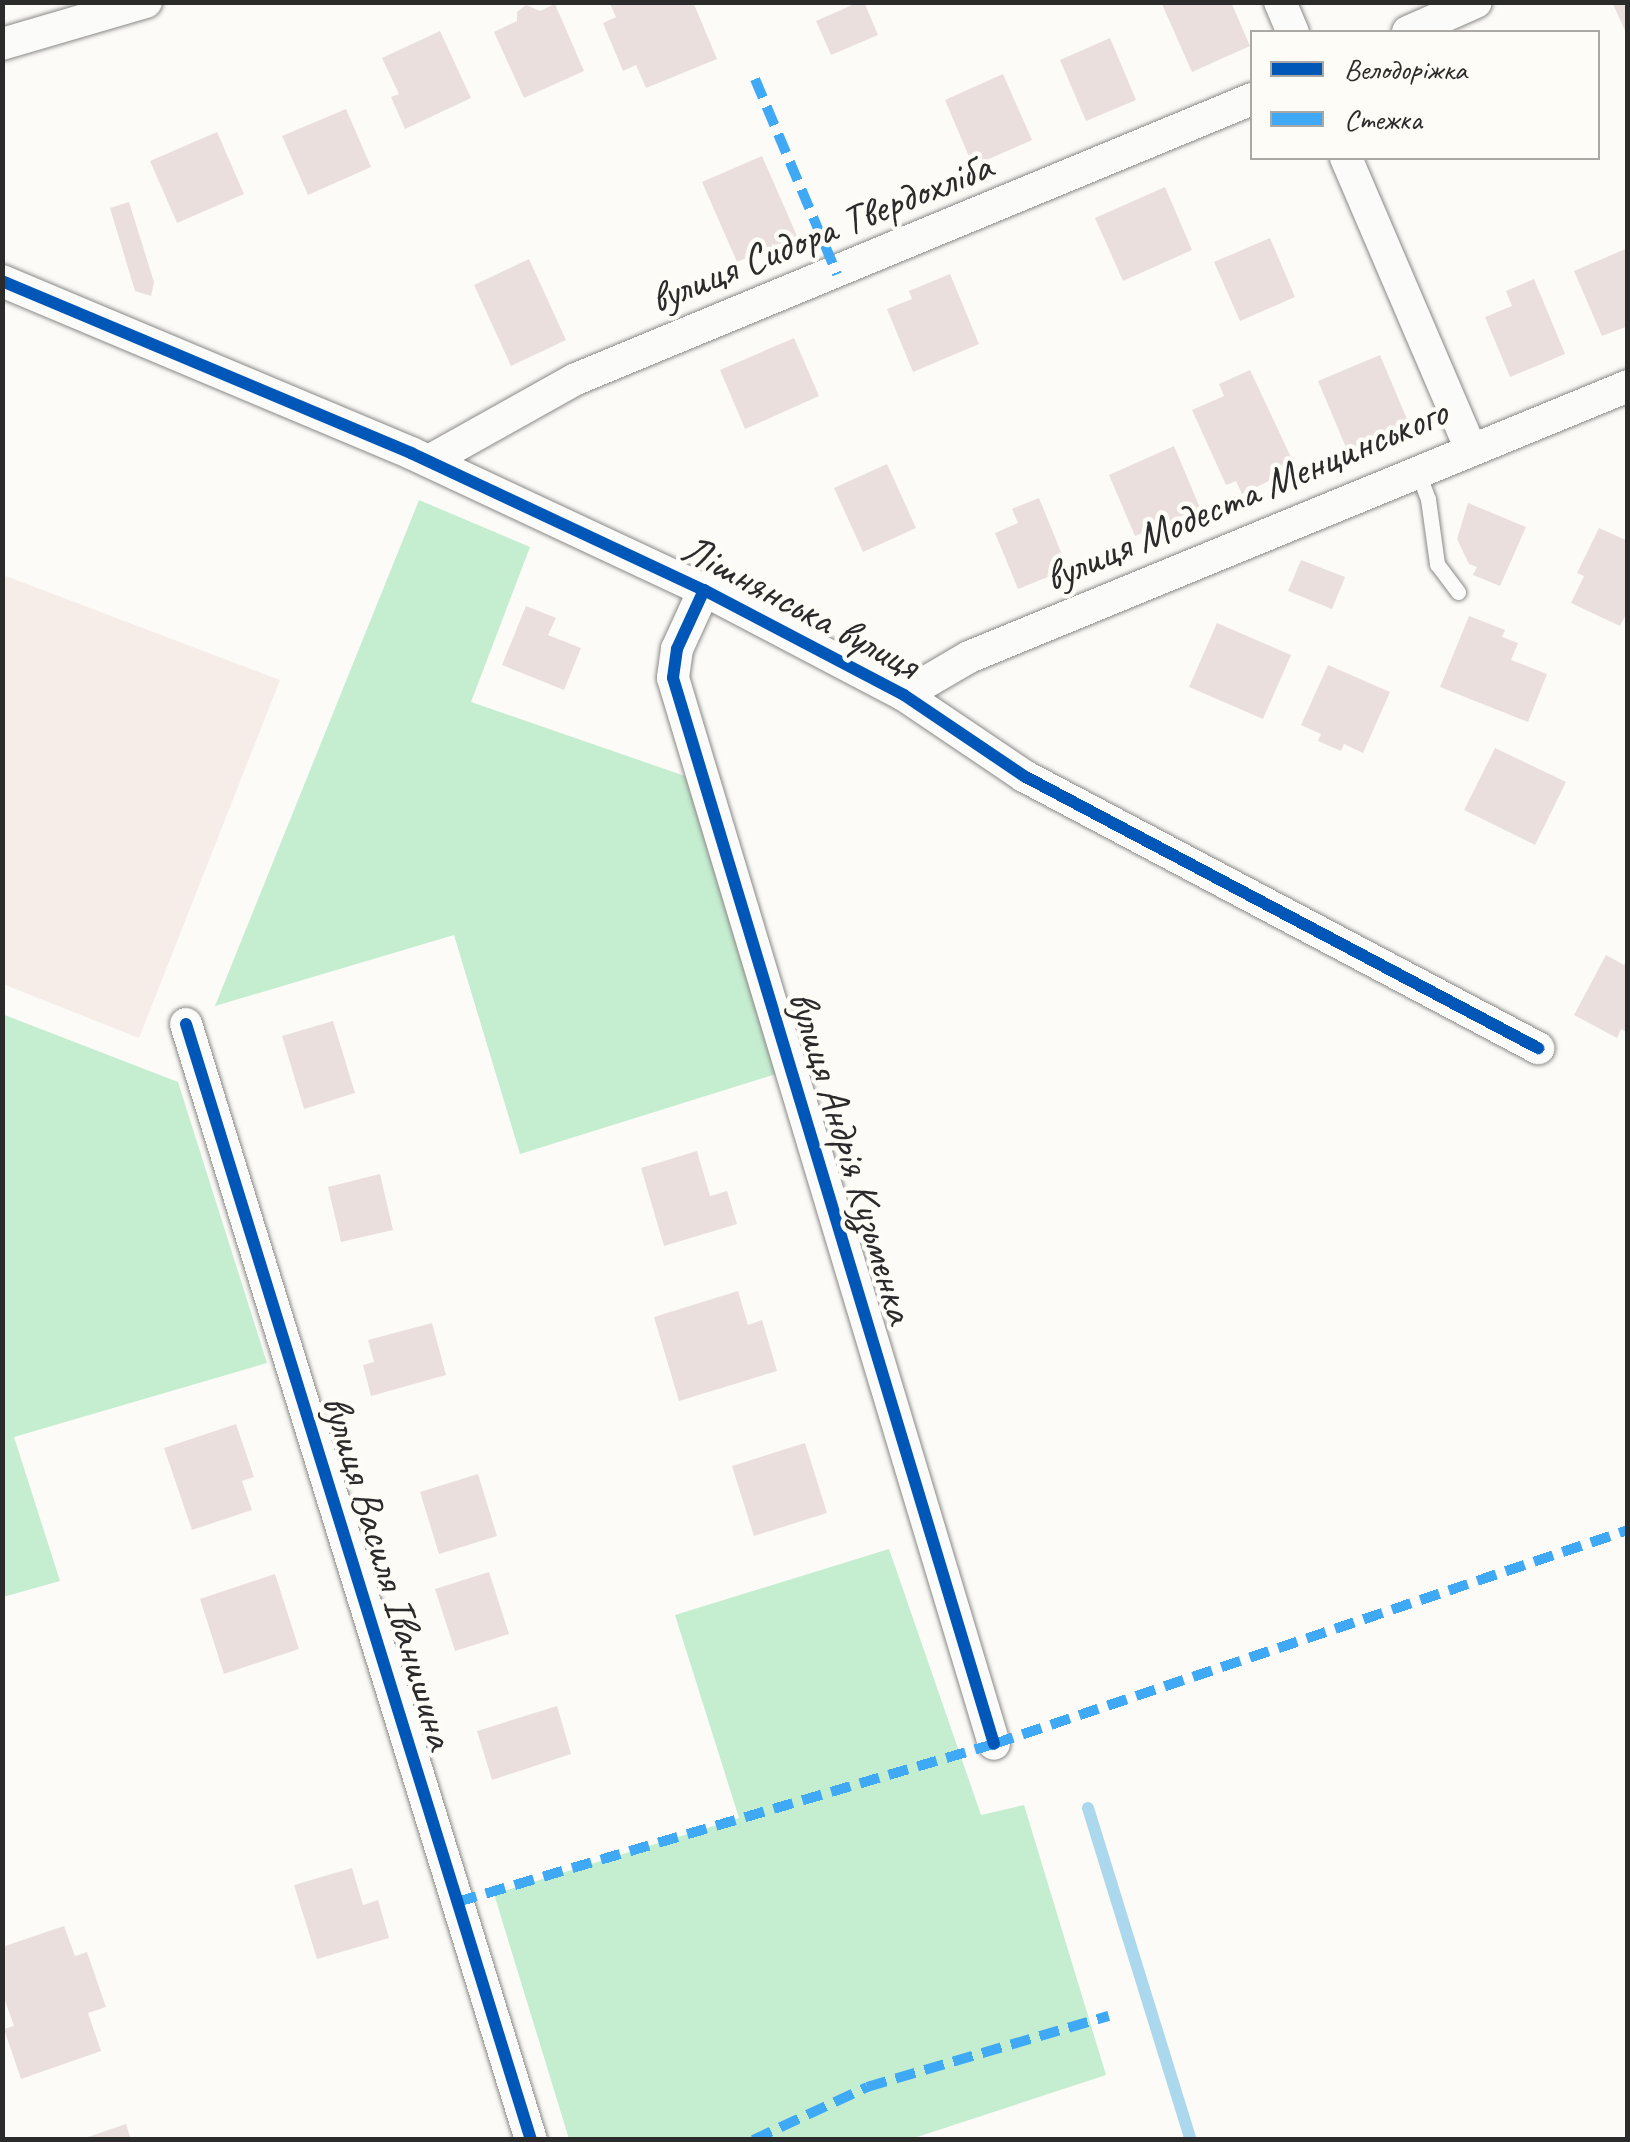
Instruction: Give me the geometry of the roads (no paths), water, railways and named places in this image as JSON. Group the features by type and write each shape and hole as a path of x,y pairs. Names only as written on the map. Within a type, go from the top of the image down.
{"street":[{"path":"2,44 146,2"},
{"path":"1280,2 1291,30"},
{"path":"1413,30 1476,2"},
{"name":"вулиця Сидора Твердохліба","path":"429,461 576,379 1250,100"},
{"path":"1347,160 1470,447"},
{"name":"Лішнянська вулиця","path":"2,281 429,461 704,590 904,695 1024,776 1538,1048"},
{"name":"вулиця Модеста Менцинського","path":"904,695 969,657 1416,469 1628,386"},
{"name":"вулиця Андрія Кузьменка","path":"704,590 677,649 673,678 994,1744"},
{"name":"вулиця Василя Іванишина","path":"186,1024 531,2140"}],"lane":[{"path":"1416,469 1428,499 1437,564 1458,592"}],"waterway":[{"path":"1088,1808 1191,2140"}]}
